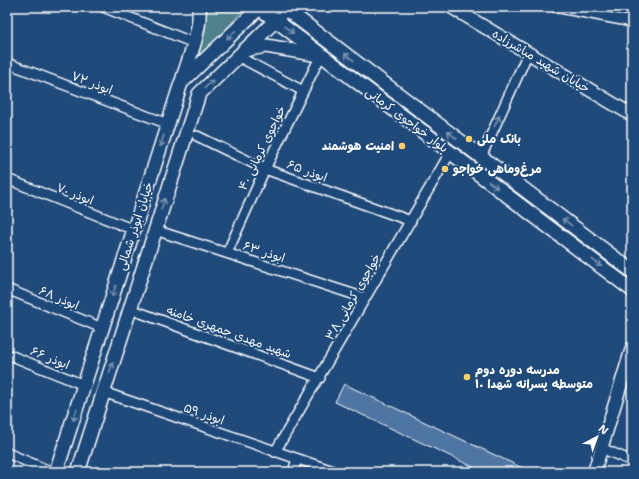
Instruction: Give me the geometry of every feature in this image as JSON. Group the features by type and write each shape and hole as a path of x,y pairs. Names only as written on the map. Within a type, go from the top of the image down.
{"main road":[{"path":"181,83 194,43 199,16 198,7"},
{"name":"بلوار خواجوی کرمانی","path":"259,7 632,290"},
{"name":"خیابان ابوذر شمالی","path":"56,472 181,83 259,7"},
{"name":"بلوار خواجوی کرمانی","path":"284,7 632,271"},
{"name":"خیابان ابوذر شمالی","path":"78,472 198,94 244,55 276,20 284,7"},
{"path":"244,55 266,46 321,55"},
{"path":"152,172 171,179"}],"street":[{"path":"103,7 194,43"},
{"name":"خیابان شهید مباشرزاده","path":"450,7 632,115"},
{"path":"555,7 570,8 632,22"},
{"path":"606,17 608,7"},
{"path":"481,157 528,53"},
{"path":"244,55 303,91"},
{"name":"خواجوی کرمانی ۴۰","path":"227,253 265,169 321,55"},
{"name":"ابوذر ۷۲","path":"7,63 168,124"},
{"name":"ابوذر ۶۵","path":"197,136 265,169 411,221"},
{"name":"خواجوی کرمانی ۳۸","path":"275,452 320,378 450,153"},
{"name":"ابوذر ۷۰","path":"7,179 134,230"},
{"name":"ابوذر ۶۳","path":"155,230 365,298"},
{"name":"ابوذر ۶۸","path":"7,289 102,328"},
{"name":"شهید مهدی جمهری خامنه","path":"130,309 320,378"},
{"path":"594,472 632,348"},
{"name":"ابوذر ۶۶","path":"7,354 84,385"},
{"name":"ابوذر ۵۹","path":"103,392 336,472"},
{"path":"602,448 632,461"},
{"path":"7,454 52,472"},
{"path":"292,472 297,459"}],"green space":[{"path":"204,7 236,7 242,11 191,69"}],"building":[{"path":"344,384 531,472 484,472 335,402"}],"place":[{"name":"بانک ملی","path":"469,139"},
{"name":"امنیت هوشمند","path":"402,146"},
{"name":"مرغ‌وماهی‌ خواجو","path":"445,169"},
{"name":"مدرسه دوره دوم متوسطه پسرانه شهدا ۱۰","path":"467,377"}]}
